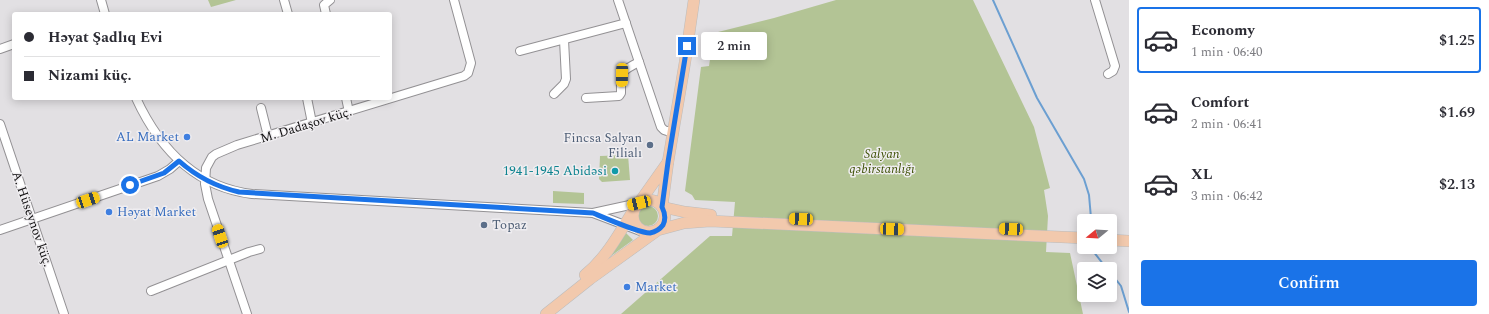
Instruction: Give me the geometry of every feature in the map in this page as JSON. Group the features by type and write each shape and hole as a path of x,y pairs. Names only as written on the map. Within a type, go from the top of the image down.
{"main road":[{"path":"546,314 590,279 658,230 664,222 664,212 662,207 668,162 694,0"},
{"path":"536,314 595,267 610,249 636,207 668,162"},
{"path":"1077,232 710,215 662,207 654,201 644,201 636,207 632,216 635,226 643,232 648,233 684,223 710,221 1077,238"},
{"path":"1117,233 1129,234"},
{"path":"1117,240 1129,241"}],"street":[{"path":"101,0 104,12"},
{"path":"284,0 287,12"},
{"path":"326,12 324,5 330,0"},
{"name":"M. Dadaşov küç.","path":"392,99 455,80 468,73 471,63 454,0"},
{"path":"618,0 661,127 664,130 673,133"},
{"path":"1096,0 1115,66 1113,71 1108,74"},
{"path":"520,52 626,23"},
{"path":"554,94 564,84 566,79 564,40"},
{"path":"0,49 12,45"},
{"path":"586,98 619,96 621,93 622,75 624,70 639,62"},
{"path":"137,100 148,121 164,144 179,161 205,179 229,190 252,194 593,213 636,207"},
{"path":"307,100 312,122"},
{"path":"346,100 349,112"},
{"name":"M. Dadaşov küç.","path":"205,179 206,168 209,161 216,154 237,145 389,100"},
{"path":"261,108 268,136"},
{"name":"A. Hüseynov küç.","path":"0,124 64,314"},
{"path":"0,230 158,176 179,161"},
{"path":"205,179 208,199 247,314"},
{"path":"593,213 643,232"},
{"path":"152,291 248,252 260,249"}],"green space":[{"path":"208,0 236,0 211,7"},
{"name":"Salyan qəbirstanlığı","path":"836,0 973,0 1034,127 1050,188 1044,190 1048,216 1046,252 1070,253 1077,286 1077,302 1080,302 1083,314 621,314 710,236 732,236 735,202 695,200 692,195 685,191 701,67 709,66 714,33"},
{"path":"628,155 630,180 602,182 599,179 600,156"},
{"path":"553,191 584,193 584,204 553,203"},
{"path":"648,206 655,209 658,216 655,223 648,226 641,223 638,216 641,209"},
{"path":"626,233 633,240 611,256"}],"waterway":[{"path":"993,0 1037,98 1084,179 1089,195 1091,214"},
{"path":"1095,254 1102,262"},
{"path":"1117,281 1121,286 1129,312"}],"place":[{"name":"AL Market","path":"187,137"},
{"name":"Fincsa Salyan Filialı","path":"650,145"},
{"name":"1941-1945 Abidəsi","path":"615,171"},
{"name":"Həyat Market","path":"109,212"},
{"name":"Topaz","path":"484,225"},
{"name":"Market","path":"627,287"}],"route":[{"path":"130,185 158,176 170,169 179,161 196,174 216,185 229,190 252,194 593,213 643,232 653,232 662,226 665,217 662,207 687,46"}]}
